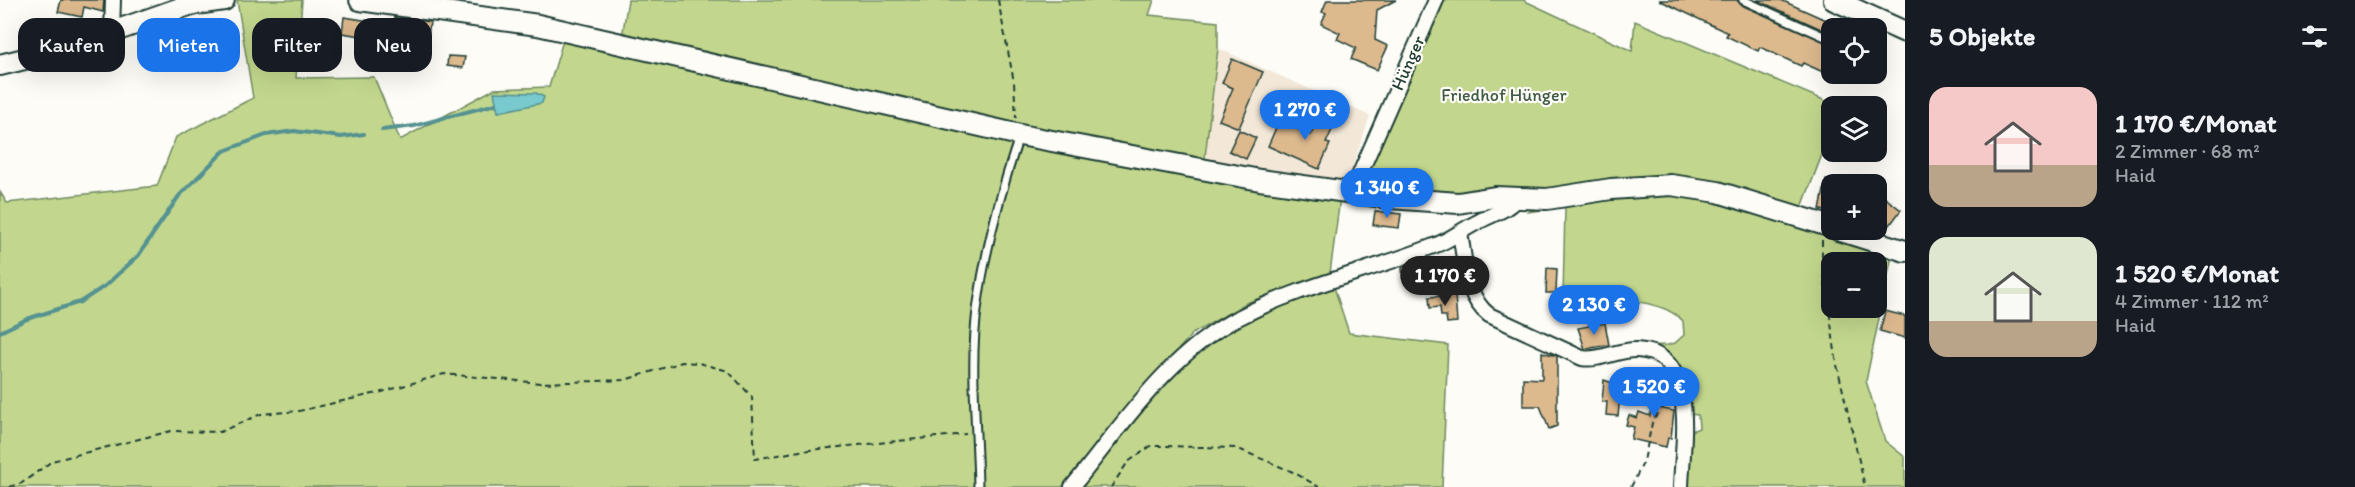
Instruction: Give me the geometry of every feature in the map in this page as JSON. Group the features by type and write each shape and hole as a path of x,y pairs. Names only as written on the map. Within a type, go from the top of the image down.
{"street":[{"path":"112,0 112,18"},
{"path":"125,27 189,5 224,0"},
{"path":"360,0 538,25 1020,135 1209,172 1353,194 1438,202 1517,198 1547,199 1651,184 1682,186 1718,192 1821,224"},
{"name":"Hünger","path":"1353,194 1436,0"},
{"path":"1834,0 1855,18"},
{"path":"1887,28 1905,32"},
{"path":"0,65 18,61"},
{"path":"1072,487 1180,358 1203,338 1261,307 1328,281 1438,244 1474,223 1509,209 1517,198"},
{"path":"1460,233 1473,294 1479,306 1489,315 1582,358 1596,359 1638,350 1661,357 1670,365 1678,382 1684,411 1681,487"},
{"path":"1873,240 1905,250"}],"lane":[{"path":"1743,0 1821,35"},
{"path":"978,487 975,373 978,304 998,207 1020,135"}],"path":[{"path":"998,0 1014,82 1016,126 1020,135"},
{"path":"1828,240 1822,261 1836,365 1866,487"},
{"path":"9,487 22,483 52,461 171,431 220,432 261,414 310,408 382,392 444,374 541,383 625,380 682,362 718,368 728,371 752,397 755,459 801,451 977,432"},
{"path":"1630,487 1646,455 1652,423 1660,409"},
{"path":"1111,487 1128,462 1151,446 1236,448 1285,468 1319,487"}],"shaded area":[{"path":"1218,48 1370,116 1349,178 1343,183 1204,165"}],"green space":[{"path":"237,0 302,0 301,18 252,18 252,72 296,72 296,78 374,77 400,140 494,89 549,87 564,37 1340,198 1330,273 1246,303 1192,334 1062,487 0,487 0,192 7,203 157,186 176,137 253,98"},
{"path":"628,0 1154,0 1149,15 1218,22 1218,48 1204,165 622,37"},
{"name":"Friedhof Hünger","path":"1445,0 1523,0 1632,51 1635,21 1821,99 1821,157 1801,210 1821,220 1821,240 1860,240 1884,252 1821,252 1821,318 1879,318 1866,381 1885,441 1905,457 1905,487 1685,487 1689,432 1699,428 1698,415 1690,414 1681,378 1640,346 1675,343 1684,335 1683,321 1672,312 1643,303 1563,299 1565,207 1527,212 1549,205 1557,191 1459,194 1365,186 1364,181"},
{"path":"1887,253 1892,256 1887,280"},
{"path":"1333,284 1349,333 1448,345 1442,487 1080,487 1140,410 1191,357 1238,326"}],"water":[{"path":"494,92 536,93 544,97 542,103 498,112"}],"building":[{"path":"61,0 104,0 103,12 84,7 82,17 58,12"},
{"path":"1327,0 1396,0 1377,10 1375,40 1388,46 1377,70 1351,59 1356,48 1337,39 1340,33 1321,24 1326,13 1322,12"},
{"path":"1659,0 1737,0 1741,5 1821,40 1821,71 1803,63 1801,66 1760,47 1758,51 1726,36 1728,33"},
{"path":"1757,0 1781,0 1822,18 1821,29"},
{"path":"344,17 354,19 354,35 342,33"},
{"path":"448,56 465,57 463,68 447,66"},
{"path":"1232,59 1263,72 1239,128 1219,120 1233,88 1222,83"},
{"path":"1321,112 1337,119 1326,143 1330,144 1319,169 1268,146 1279,121 1311,135"},
{"path":"1239,130 1256,138 1246,159 1229,151"},
{"path":"1887,199 1901,210 1887,229"},
{"path":"1375,211 1401,214 1399,228 1373,225"},
{"path":"1418,265 1419,278 1403,279 1402,267"},
{"path":"1547,268 1557,269 1556,293 1546,293"},
{"path":"1455,295 1457,322 1447,323 1446,316 1441,316 1440,307 1430,308 1429,297"},
{"path":"1887,312 1905,316 1905,338 1880,331 1883,318 1887,318"},
{"path":"1605,323 1609,345 1585,349 1578,328"},
{"path":"1542,352 1557,356 1557,426 1549,429 1540,406 1523,406 1523,378 1542,379"},
{"path":"1656,372 1663,372 1666,379 1663,409 1674,411 1671,438 1668,438 1666,447 1631,439 1634,427 1626,425 1629,415 1637,418 1639,412 1650,416"},
{"path":"1604,380 1621,386 1618,416 1606,415 1607,402 1602,402"}],"waterway":[{"path":"382,130 414,126 496,104"},
{"path":"0,332 27,319 80,302 105,286 138,256 179,196 224,151 266,135 294,131 341,137 364,134"}]}
